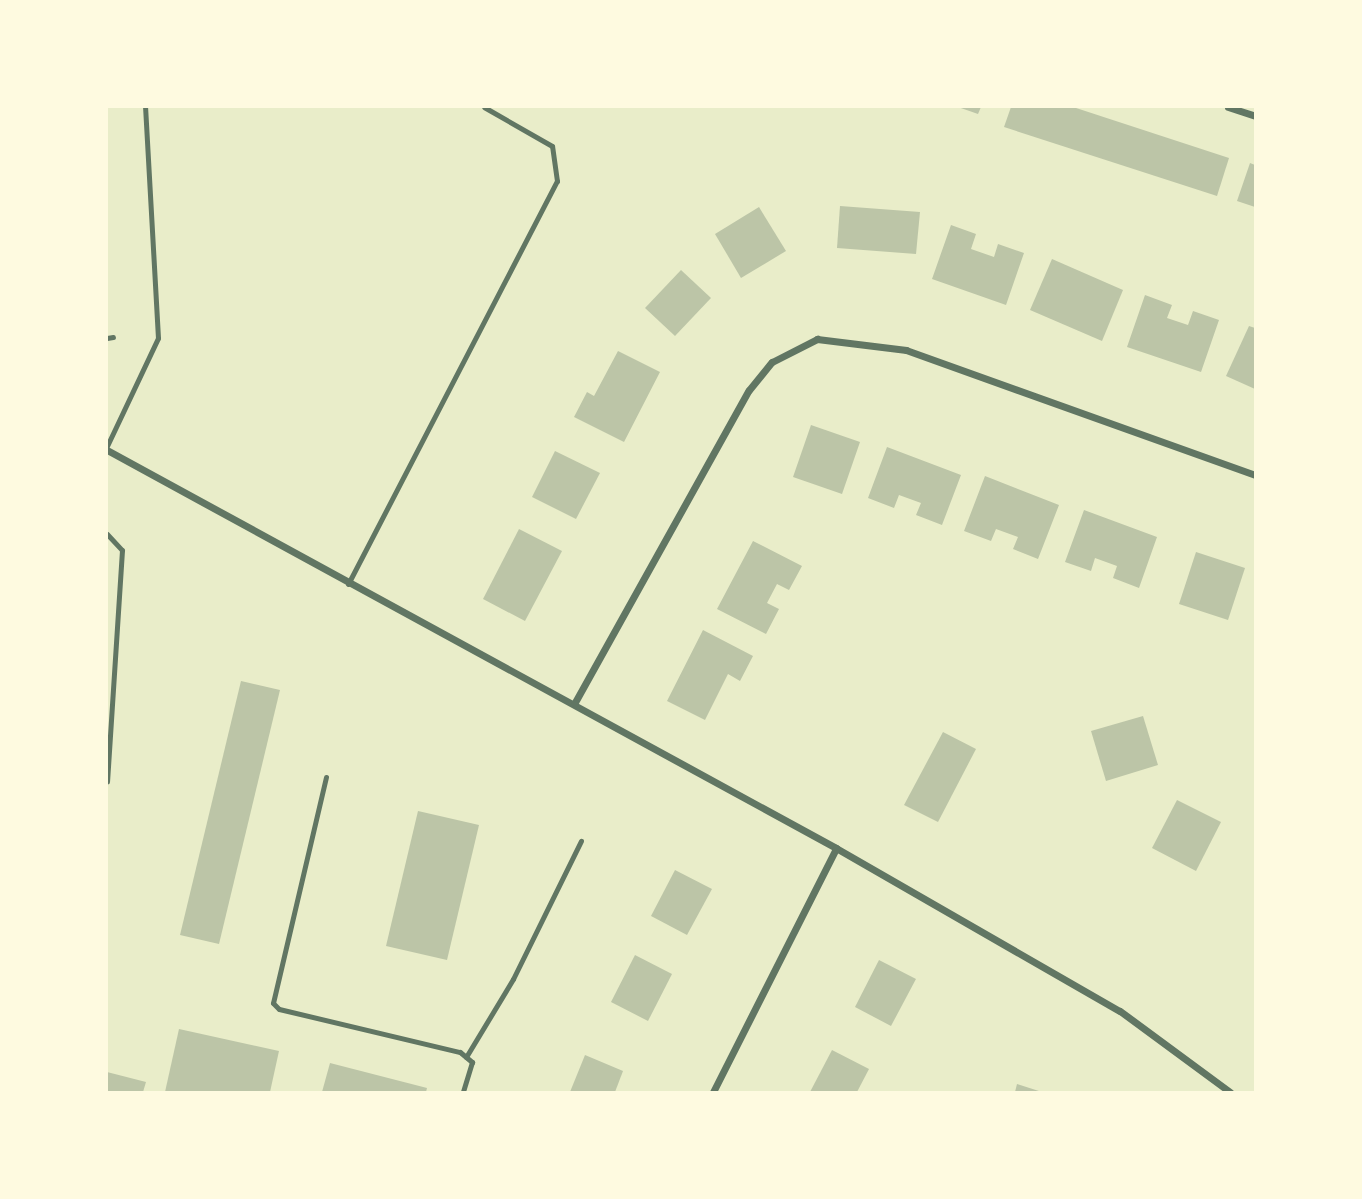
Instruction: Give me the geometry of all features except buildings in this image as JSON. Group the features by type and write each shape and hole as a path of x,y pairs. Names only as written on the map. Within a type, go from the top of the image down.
{"street":[{"path":"1228,107 1255,116"},
{"path":"574,704 749,390 772,362 817,339 906,350 1255,475"},
{"path":"107,448 347,585 574,704 836,848 1120,1011 1230,1092"},
{"path":"713,1092 836,848"}],"lane":[{"path":"107,448 158,338 145,107"},
{"path":"347,585 557,181 552,146 484,107"},
{"path":"107,534 122,550 107,782"},
{"path":"326,777 273,1003 279,1009 466,1057 472,1062 463,1092"},
{"path":"466,1057 513,979 581,841"}]}
